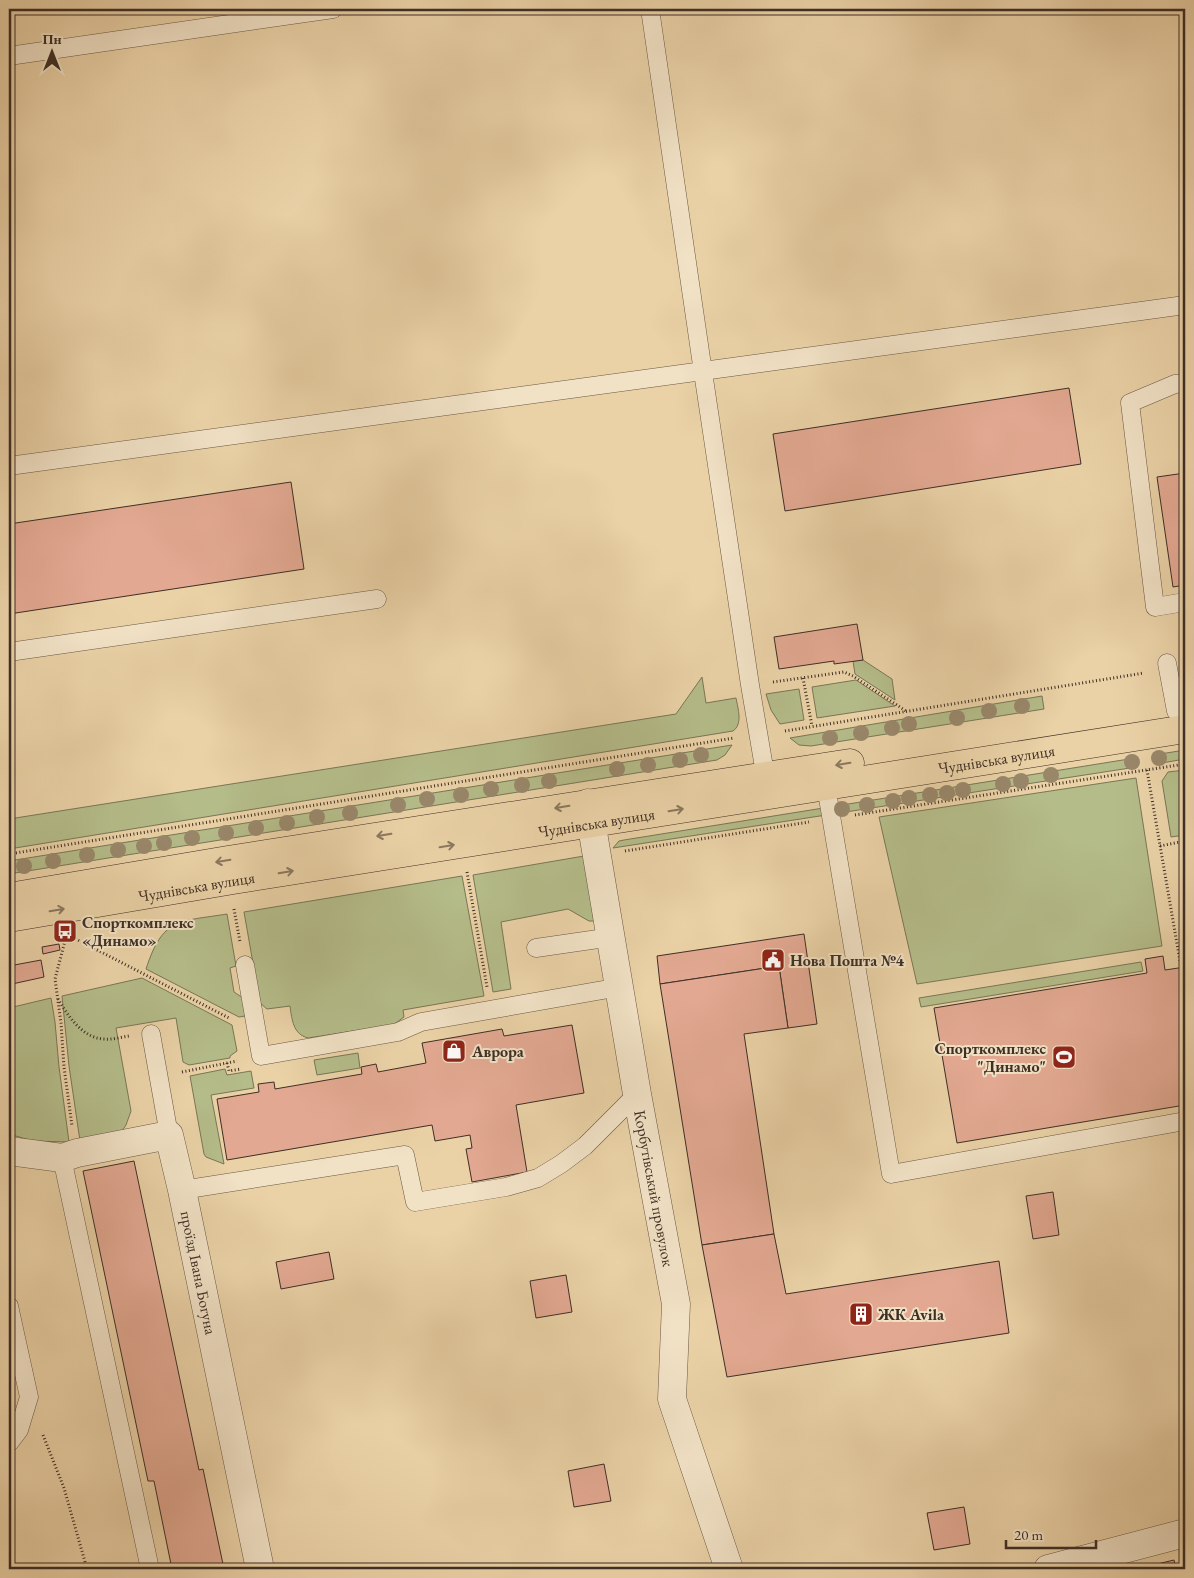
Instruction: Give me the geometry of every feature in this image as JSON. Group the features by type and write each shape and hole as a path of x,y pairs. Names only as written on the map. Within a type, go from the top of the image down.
{"main road":[{"name":"Чуднівська вулиця","path":"9,897 768,786 1182,717"},
{"name":"Чуднівська вулиця","path":"768,786 826,786 1182,717"},
{"name":"Чуднівська вулиця","path":"9,918 233,880 590,813"}],"street":[{"name":"Корбутівський провулок","path":"590,813 637,1094 676,1304 672,1399 729,1569"},
{"path":"9,1151 62,1158 77,1153 169,1135"},
{"name":"проїзд Івана Богуна","path":"169,1135 260,1569"},
{"path":"1048,1569 1185,1533"}],"lane":[{"path":"9,56 333,9"},
{"path":"650,9 750,685 768,786"},
{"path":"9,466 1185,305"},
{"path":"1185,383 1176,384 1130,403 1155,607 1185,602"},
{"path":"9,652 377,599"},
{"path":"1168,666 1182,717"},
{"path":"826,786 891,1174 1185,1121"},
{"path":"536,948 612,937"},
{"path":"245,965 260,1056 398,1032 421,1022 620,987"},
{"path":"151,1034 169,1135"},
{"path":"182,1190 405,1154 415,1202 506,1187 538,1178 561,1164 585,1146 637,1094"},
{"path":"62,1158 150,1569"},
{"path":"9,1306 29,1397 19,1430 9,1442"}],"path":[{"path":"784,731 1168,666"},
{"path":"750,685 844,672 906,711"},
{"path":"803,678 812,727"},
{"path":"9,854 734,738"},
{"path":"598,855 1185,764"},
{"path":"1147,770 1180,968"},
{"path":"1160,846 1185,841"},
{"path":"466,869 492,1010"},
{"path":"234,907 239,935"},
{"path":"72,1124 55,979 67,935 256,1032"},
{"path":"56,996 70,1019 94,1038 107,1040 151,1034"},
{"path":"159,1076 224,1064"},
{"path":"29,1397 64,1488 87,1569"}],"green space":[{"path":"863,660 892,679 895,700 855,674 853,661"},
{"path":"702,677 706,703 736,698 739,720 733,731 9,849 9,819 676,714"},
{"path":"856,680 895,706 817,718 812,687"},
{"path":"799,689 804,720 780,724 771,710 766,694"},
{"path":"1042,696 1044,709 811,746 799,745 790,738"},
{"path":"732,745 725,755 717,760 9,874 9,861"},
{"path":"1185,750 1185,759 1156,764 1154,755"},
{"path":"1129,759 1130,768 613,848 619,841 624,840"},
{"path":"1185,770 1185,835 1171,837 1162,781 1168,772"},
{"path":"1136,778 1162,946 917,984 879,817"},
{"path":"584,856 594,921 589,921 568,909 501,922 511,989 493,992 473,875"},
{"path":"462,876 484,996 403,1010 404,1017 393,1025 308,1038 296,1030 290,1006 267,1009 260,1003 244,912"},
{"path":"227,914 236,966 230,968 234,992 243,998 245,1016 239,1017 146,969 159,940 174,925 184,921"},
{"path":"1141,962 1143,971 921,1007 919,998"},
{"path":"142,978 232,1025 237,1051 230,1058 189,1065 183,1062 176,1018 116,1028 131,1111 122,1131 80,1141 69,1066 62,996"},
{"path":"51,998 69,1142 33,1141 9,1134 9,1008"},
{"path":"358,1053 360,1068 317,1075 314,1060"},
{"path":"225,1069 227,1075 251,1071 254,1088 211,1095 224,1164 206,1157 204,1154 190,1076"}],"building":[{"path":"1069,388 1081,464 785,511 773,434"},
{"path":"1185,473 1185,585 1173,587 1157,477"},
{"path":"291,482 304,569 9,614 9,524"},
{"path":"857,624 863,660 834,664 834,661 779,669 774,637"},
{"path":"804,934 817,1024 788,1028 779,966 660,984 657,956"},
{"path":"59,944 60,950 43,954 42,947"},
{"name":"Спорткомплекс \"Динамо\"","path":"1163,956 1165,970 1185,967 1185,1105 957,1143 934,1008 1147,973 1145,959"},
{"path":"41,960 44,977 12,984 9,966"},
{"path":"779,966 788,1028 744,1034 774,1234 702,1245 660,984"},
{"path":"572,1025 584,1093 516,1105 527,1172 472,1182 466,1149 472,1148 470,1135 435,1141 432,1125 227,1160 217,1099 259,1092 258,1084 274,1082 275,1089 362,1074 361,1067 376,1064 378,1072 426,1063 422,1043 502,1029 504,1036"},
{"path":"134,1161 199,1470 203,1469 224,1569 172,1569 154,1481 148,1481 83,1171"},
{"path":"1053,1192 1059,1235 1033,1239 1026,1196"},
{"name":"ЖК Avila","path":"774,1234 786,1294 999,1261 1009,1333 727,1377 702,1245"},
{"path":"329,1252 334,1279 281,1289 276,1262"},
{"path":"566,1275 572,1312 536,1318 530,1281"},
{"path":"604,1464 611,1501 574,1507 568,1471"},
{"path":"964,1507 970,1544 934,1550 927,1513"},
{"path":"1174,1560 1176,1569 1136,1569"}],"place":[{"name":"Спорткомплекс «Динамо»","path":"65,931"},
{"name":"Нова Пошта №4","path":"773,960"},
{"name":"Аврора","path":"454,1051"},
{"name":"Спорткомплекс \"Динамо\"","path":"1064,1057"},
{"name":"ЖК Avila","path":"861,1314"}]}
